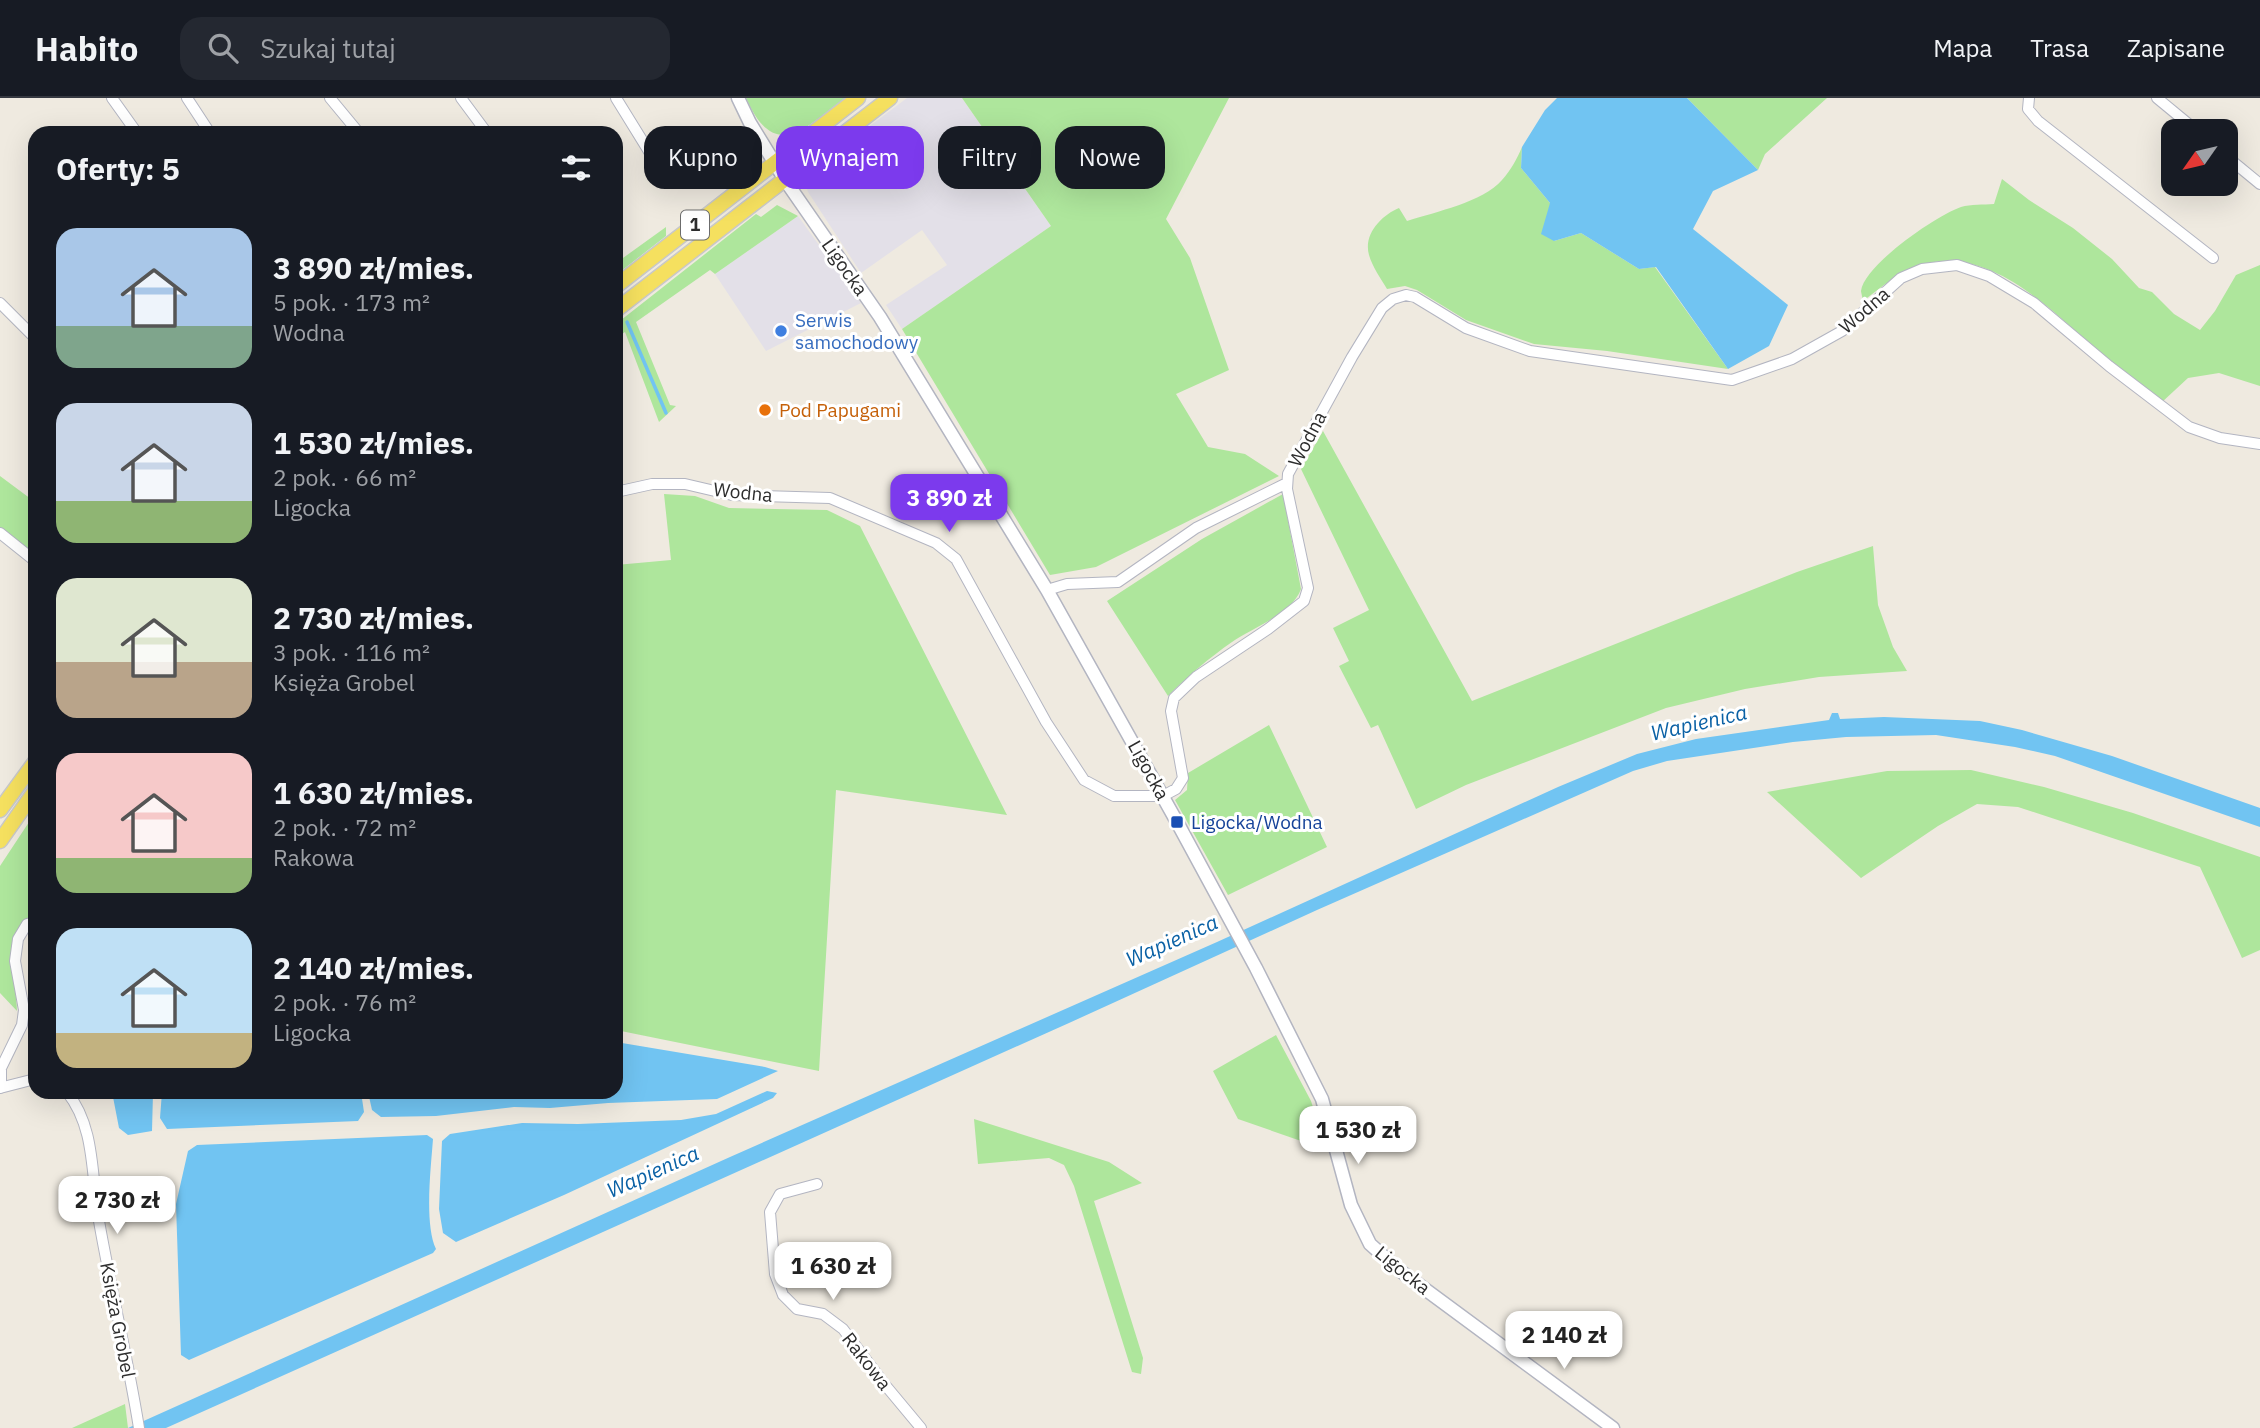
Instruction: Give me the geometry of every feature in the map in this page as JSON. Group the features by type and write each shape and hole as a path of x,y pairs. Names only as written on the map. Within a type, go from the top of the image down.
{"main road":[{"name":"1","path":"623,281 858,98"},
{"name":"1","path":"854,126 890,98"},
{"name":"1","path":"623,305 776,187"},
{"path":"0,810 28,772"},
{"path":"0,841 28,801"}],"street":[{"path":"112,98 132,126"},
{"path":"187,98 205,126"},
{"path":"330,98 353,126"},
{"path":"461,98 482,126"},
{"path":"616,98 644,143"},
{"name":"Ligocka","path":"738,98 775,163"},
{"path":"2029,98 2028,109 2038,121 2213,258"},
{"path":"2157,98 2182,119"},
{"path":"2238,166 2260,184"},
{"name":"Ligocka","path":"791,189 880,317 1048,590 1163,796 1252,961 1322,1099 1351,1205 1370,1244 1399,1270 1613,1428"},
{"name":"Wodna","path":"623,490 652,484 685,484 732,495 830,498 936,543 956,559 1046,722 1084,780 1114,796 1163,796 1176,789 1183,778 1171,711 1174,698 1196,677 1268,629 1304,601 1308,588 1286,483 1288,474 1382,307 1393,299 1406,295 1415,297 1466,328 1530,351 1732,380 1792,359 1842,331 1901,278 1922,269 1957,265 1989,276 2034,303 2109,366 2189,426 2220,438 2260,444"},
{"path":"0,303 28,331"},
{"path":"1048,590 1067,584 1118,582 1196,528 1286,483"},
{"path":"0,533 28,555"},
{"path":"28,924 18,939 15,961 24,1010 22,1025 2,1068 0,1088 28,1082"},
{"name":"Księża Grobel","path":"73,1099 79,1107 89,1140 98,1218 139,1428"},
{"name":"Rakowa","path":"817,1184 780,1194 770,1212 775,1274 783,1295 797,1309 823,1314 843,1329 886,1387 921,1428"}],"shaded area":[{"path":"907,98 962,98 981,126 938,126 938,189 1025,189 1051,226 902,329 886,305 947,265 922,230 861,273 807,189 924,189 924,126 870,126"},
{"path":"798,216 861,303 766,351 715,274"}],"green space":[{"path":"746,98 845,98 807,126 776,126 776,134 768,130 757,118"},
{"path":"962,98 1229,98 1166,219 1190,258 1229,370 1176,394 1208,447 1245,454 1279,476 1096,567 1050,575 902,329 1051,226 1025,189 1041,189 1041,126 981,126"},
{"path":"1687,98 1827,98 1765,154 1758,170"},
{"path":"1522,147 1521,168 1550,203 1554,241 1581,233 1639,269 1655,267 1728,369 1607,351 1534,344 1466,320 1417,290 1405,286 1387,289 1372,264 1368,247 1371,233 1380,220 1399,208 1407,221 1483,194 1494,188 1505,176"},
{"path":"2002,179 2073,228 2112,259 2139,288 2152,292 2174,314 2200,330 2215,311 2236,275 2260,265 2260,386 2219,373 2188,378 2161,403 2040,301 1995,272 1971,264 1947,261 1921,265 1898,276 1863,301 1861,291 1865,280 1888,255 1920,230 1950,212 1965,206 1994,204"},
{"path":"777,205 798,216 715,274 710,270 636,322 670,405 676,406 659,422 625,332 623,333 623,318 756,214 761,217"},
{"path":"666,227 666,236 623,270 623,258"},
{"path":"1323,431 1472,701 1797,572 1873,546 1878,605 1893,647 1907,671 1819,677 1745,689 1666,708 1466,785 1416,809 1378,725 1371,728 1339,666 1349,661 1333,628 1369,610 1301,469"},
{"path":"0,476 28,497 28,551 0,529"},
{"path":"664,494 695,496 729,508 827,510 860,526 1007,815 836,790 819,1071 623,1031 623,564 671,560"},
{"path":"1283,494 1301,589 1296,598 1271,620 1215,654 1168,696 1107,601 1202,539"},
{"path":"1269,725 1327,847 1228,895 1175,800 1187,790 1188,773"},
{"path":"1971,770 2044,787 2133,813 2260,857 2260,950 2242,958 2200,867 2018,807 1977,804 1938,826 1861,878 1767,792 1887,771"},
{"path":"28,824 28,921 17,934 12,958 17,1011 0,993 0,866"},
{"path":"1276,1035 1311,1101 1327,1150 1238,1119 1213,1071"},
{"path":"974,1119 1109,1162 1142,1183 1094,1201 1143,1358 1141,1374 1132,1372 1074,1186 1064,1165 1049,1158 978,1164"},
{"path":"125,1404 128,1428 72,1428"}],"water":[{"path":"1557,98 1687,98 1758,170 1713,191 1693,229 1788,305 1769,346 1728,369 1656,267 1639,269 1581,233 1554,241 1541,234 1550,203 1521,168 1522,147 1545,110"},
{"path":"1832,713 1838,713 1840,719 1884,717 1980,721 2022,730 2112,756 2260,808 2260,827 2055,756 1936,735 1846,737 1793,742 1667,761 1633,771 1317,910 166,1428 128,1428 1558,787 1637,754 1696,739 1829,720"},
{"path":"623,1043 778,1071 717,1099 550,1108 514,1107 436,1116 381,1117 372,1110 370,1099 623,1099"},
{"path":"767,1091 777,1093 773,1098 564,1195 456,1242 443,1233 439,1209 442,1141 450,1134 522,1123 681,1120 716,1114"},
{"path":"113,1099 153,1099 152,1131 128,1135 119,1128"},
{"path":"161,1099 362,1099 364,1112 358,1121 167,1129 160,1118"},
{"path":"427,1135 433,1139 429,1211 436,1249 433,1253 189,1360 181,1355 176,1204 188,1151 197,1145"}],"waterway":[{"path":"627,322 666,413"}],"place":[{"name":"Serwis samochodowy","path":"781,331"},
{"name":"Pod Papugami","path":"765,410"},
{"name":"Ligocka/Wodna","path":"1177,822"}],"water label":[{"name":"Wapienica","path":"1699,723"},
{"name":"Wapienica","path":"1172,941"},
{"name":"Wapienica","path":"653,1172"}]}
